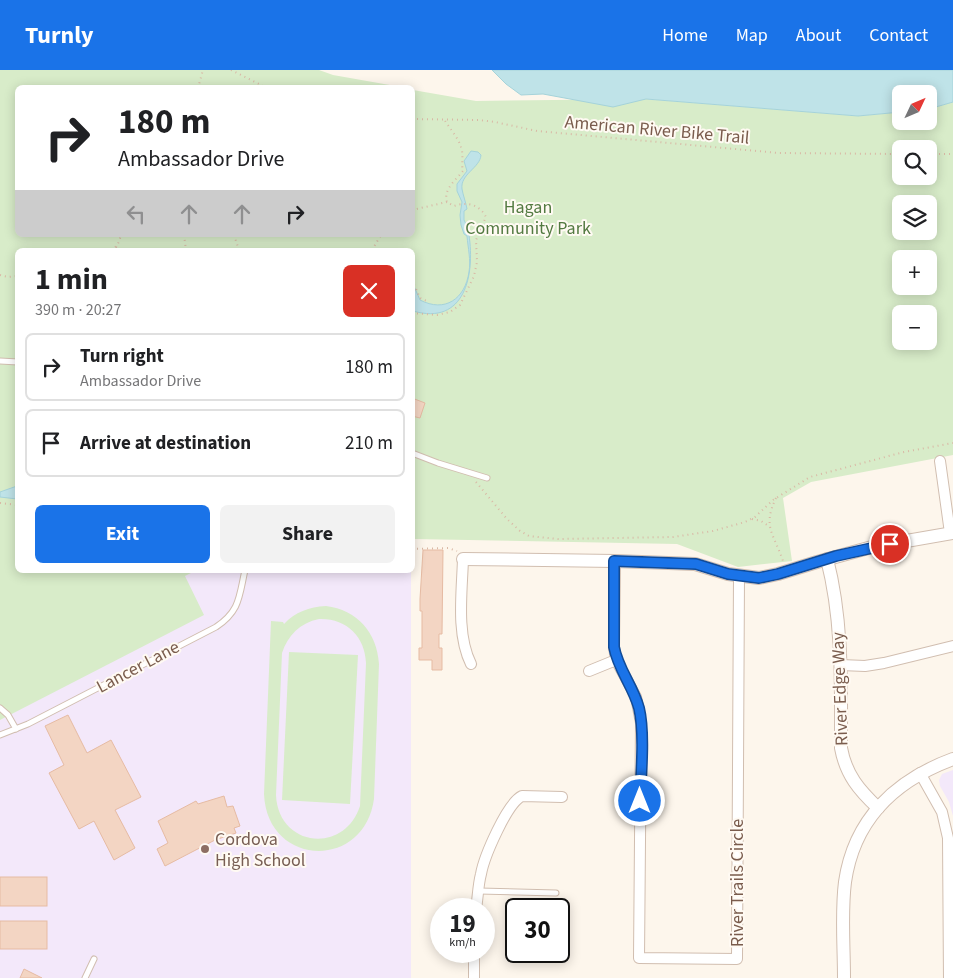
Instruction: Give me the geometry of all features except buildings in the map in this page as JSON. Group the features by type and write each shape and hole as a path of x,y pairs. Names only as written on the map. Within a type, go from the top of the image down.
{"street":[{"path":"471,664 462,636 463,559 696,564 739,576 759,578 872,548 952,533 940,461"},
{"name":"River Edge Way","path":"827,559 838,622 841,665 841,748 843,760 854,783 878,808"},
{"name":"River Trails Circle","path":"614,561 614,647 616,660 636,697 641,723 639,958 737,959 739,576"},
{"path":"841,665 865,666 884,663 953,646"},
{"path":"589,671 616,660"},
{"path":"844,978 844,896 853,850 878,808 900,786 920,773 953,759"},
{"path":"920,773 937,800 946,825 948,838 951,894 949,978"},
{"path":"478,898 480,874 502,822 516,799 522,796 562,797"},
{"path":"474,963 474,978"}],"lane":[{"path":"0,361 15,362"},
{"path":"415,454 487,478"},
{"name":"Lancer Lane","path":"0,735 88,693 224,622 236,608 244,573"},
{"path":"0,708 8,716 16,729"},
{"path":"479,891 556,893"},
{"path":"85,978 94,958"}],"path":[{"path":"199,85 203,70"},
{"path":"231,70 261,85"},
{"name":"American River Bike Trail","path":"415,119 495,122 537,131 778,153 892,154"},
{"path":"444,120 462,148 463,157 461,165 463,171 448,190 447,202"},
{"path":"937,154 953,154"},
{"path":"415,209 447,202 454,206 468,204 483,210 486,217 476,240 477,262 474,276 460,305 450,312 437,315 415,313"},
{"path":"116,247 120,237"},
{"path":"373,248 380,237"},
{"path":"0,275 15,276"},
{"path":"415,287 420,298 427,302"},
{"path":"468,472 508,519 528,536 558,539 673,537 713,531 749,519 776,498 810,477 904,452 953,443"},
{"path":"776,498 769,515 770,527 787,571"},
{"path":"0,503 15,505"},
{"path":"749,519 761,521 770,527"},
{"path":"415,549 448,548 457,552 463,559"}],"shaded area":[{"name":"Cordova High School","path":"191,573 411,573 411,978 0,978 0,720 18,710 0,668"},
{"path":"953,770 953,816 939,780 942,774"}],"green space":[{"name":"Hagan Community Park","path":"0,70 319,70 333,75 390,85 15,85 15,237 415,237 415,90 476,101 646,99 858,116 892,113 892,130 938,130 938,106 953,102 953,455 811,482 783,498 792,561 738,567 677,544 415,539 415,248 15,248 15,573 191,573 185,576 204,615 0,720"},
{"path":"320,607 337,608 347,612 363,624 374,642 379,664 374,799 367,822 353,839 336,848 316,851 297,847 281,836 269,818 264,794 271,621 283,622 284,624 298,613","holes":["319,619 329,619 352,630 358,637 365,653 360,806 352,822 340,832 327,838 313,838 299,834 288,826 280,812 276,795 282,653 291,635 306,623"]},
{"path":"289,652 358,655 350,804 282,800"}],"water":[{"path":"492,70 953,70 953,102 938,106 938,85 892,85 892,113 858,116 646,99 613,107 543,94 521,95"},
{"path":"471,151 478,152 481,155 480,160 462,184 467,209 464,211 464,220 470,232 470,266 467,236 464,234 461,225 462,202 457,191 457,184 467,171 464,161"},
{"path":"470,269 468,281 463,294 455,304 445,311 431,314 415,311 415,289 420,300 429,304 438,305 452,301 463,290"},
{"path":"15,487 15,499 0,497 0,492"}],"place":[{"name":"Cordova High School","path":"205,849"}],"route":[{"path":"640,801 641,723 636,697 616,660 614,647 614,561 696,564 728,574 759,578 768,577 836,556 890,544"}]}
